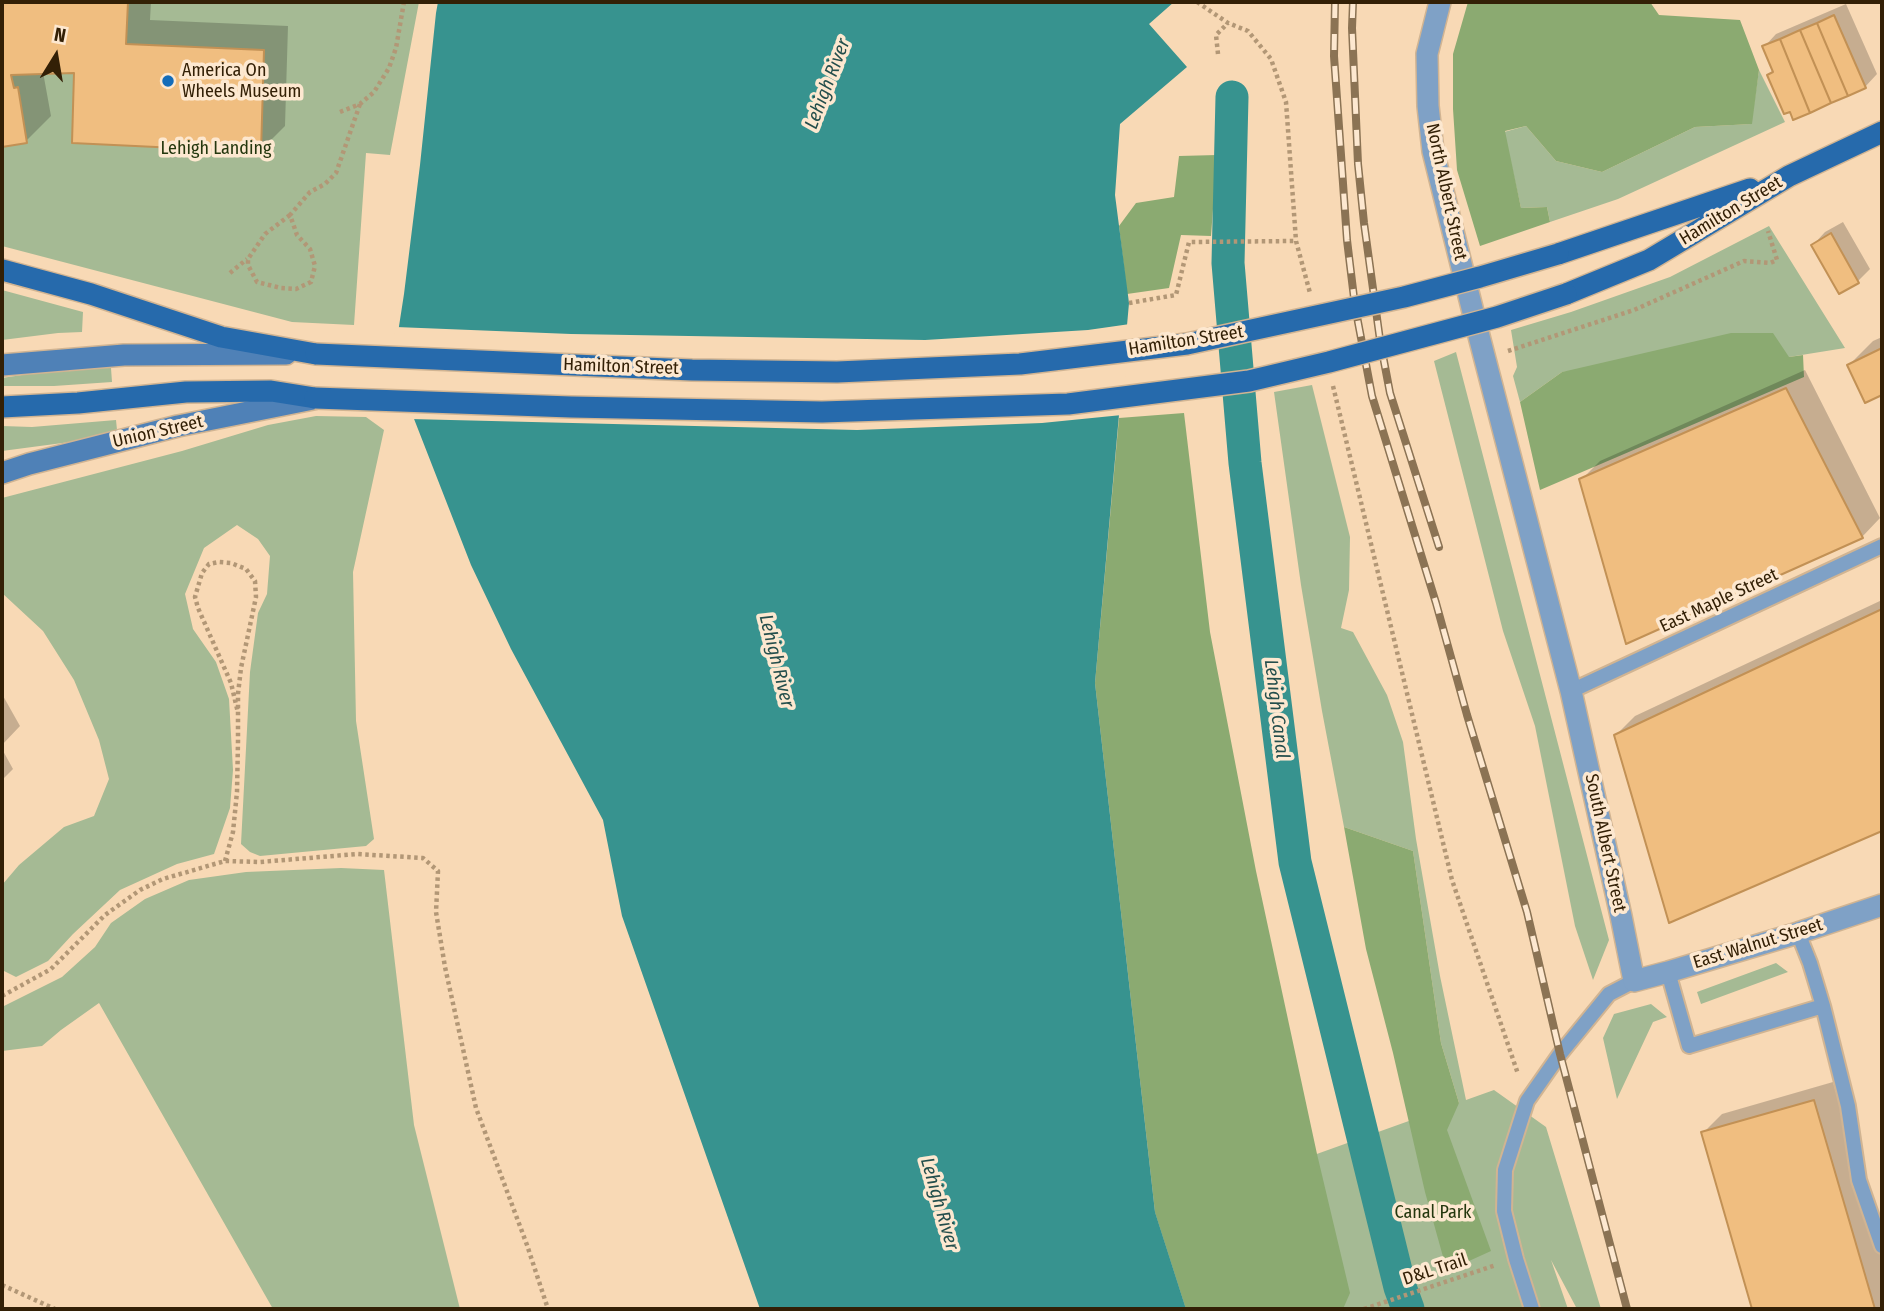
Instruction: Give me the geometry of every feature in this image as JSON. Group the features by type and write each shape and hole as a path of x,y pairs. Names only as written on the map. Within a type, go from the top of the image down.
{"main road":[{"path":"1789,176 1882,132"},
{"name":"Hamilton Street","path":"2,270 91,294 221,337 316,354 543,364 837,372 1020,364 1187,344 1404,297 1558,254 1789,176"},
{"name":"Hamilton Street","path":"2,407 78,403 186,392 271,391 315,398 822,412 1068,404 1249,381 1497,317 1566,293 1649,260 1789,176"},
{"path":"2,365 124,355 316,354"},
{"name":"Union Street","path":"2,473 178,426 315,398"}],"street":[{"name":"North Albert Street","path":"1440,2 1427,54 1432,140 1482,349"},
{"name":"South Albert Street","path":"1482,349 1571,691 1634,981"},
{"name":"East Walnut Street","path":"1634,981 1798,933 1882,905"}],"lane":[{"name":"East Maple Street","path":"1571,691 1882,546"},
{"path":"1798,933 1823,1006 1848,1106 1859,1180 1882,1246"},
{"path":"1668,972 1689,1046 1823,1006"},
{"path":"1532,1309 1504,1211 1506,1170 1527,1101 1560,1054 1609,994 1634,981"}],"path":[{"path":"340,112 360,104 374,92 389,68 396,48 404,2"},
{"path":"1197,2 1228,23 1248,31 1271,59 1286,102 1297,241 1312,304"},
{"path":"1218,54 1216,35 1228,23"},
{"path":"230,273 248,259 265,234 290,215 310,192 325,184 336,173 360,104"},
{"path":"248,259 248,265 257,282 296,289 312,282 314,266 310,249 297,235 290,215"},
{"path":"1482,349 1634,310 1744,261 1770,263 1777,260 1768,231"},
{"path":"1129,303 1176,295 1189,242 1297,241"},
{"path":"1331,381 1452,880 1527,1101"},
{"path":"225,861 233,832 236,805 240,668 256,597 255,581 246,569 219,562 209,564 202,573 195,597 231,683 238,713"},
{"path":"2,996 51,969 105,915 140,890 163,879 225,861 260,862 356,854 423,858 438,871 436,912 445,967 476,1108 548,1309"},
{"name":"D&L Trail","path":"1364,1309 1516,1259"},
{"path":"2,1285 55,1309"}],"green space":[{"name":"Lehigh Landing","path":"2,2 419,2 390,155 366,153 354,325 292,322 2,246"},
{"path":"1468,2 1650,2 1659,15 1740,20 1759,70 1752,124 1695,127 1602,172 1556,161 1526,126 1505,131 1521,208 1547,207 1550,222 1480,246 1457,170 1453,109 1453,54"},
{"path":"1759,70 1785,122 1618,199 1550,222 1547,207 1521,208 1504,132 1526,126 1556,161 1602,172 1695,127 1751,124"},
{"path":"1217,155 1211,236 1181,235 1169,288 1127,294 1119,226 1136,203 1174,197 1179,156"},
{"path":"1769,226 1845,348 1789,357 1562,372 1520,402 1513,376 1517,367 1511,330 1670,277"},
{"path":"2,290 83,312 82,332 2,340"},
{"path":"1731,333 1773,333 1789,357 1803,355 1804,377 1540,490 1520,402 1562,372"},
{"path":"1456,352 1609,940 1593,980 1575,926 1535,726 1503,631 1434,361"},
{"path":"111,368 112,382 2,386 2,378"},
{"name":"Canal Park","path":"1312,385 1350,537 1349,590 1341,628 1353,632 1387,695 1403,742 1416,839 1440,976 1466,1100 1494,1090 1546,1127 1601,1309 1577,1309 1551,1260 1568,1309 1186,1309 1155,1212 1459,1103 1441,1043 1413,851 1344,827 1301,585 1274,392"},
{"path":"1184,413 1210,632 1256,871 1350,1293 1343,1309 1186,1309 1155,1212 1095,683 1119,418"},
{"path":"316,416 366,417 384,430 353,572 356,721 374,839 366,846 260,856 241,844 250,672 258,613 267,594 270,556 258,539 237,525 204,548 185,594 193,629 216,662 229,699 233,770 230,808 214,854 177,864 120,890 48,961 16,977 2,970 2,885 19,865 64,827 94,816 109,779 99,740 74,680 43,631 2,593 2,498 182,451 268,425"},
{"path":"116,420 117,430 95,436 2,451 2,426 32,427"},
{"path":"1344,827 1413,851 1441,1043 1459,1103 1447,1130 1491,1251 1447,1271 1366,949"},
{"path":"341,868 384,870 414,1125 460,1309 273,1309 99,1003 42,1046 2,1051 2,1007 62,977 95,947 111,923 145,899 189,880 246,872"},
{"path":"1776,963 1788,972 1701,1004 1697,992"},
{"path":"1651,1004 1667,1017 1653,1022 1617,1099 1603,1038 1614,1014"}],"water":[{"name":"Lehigh River","path":"438,2 1174,2 1149,24 1187,67 1120,124 1115,195 1129,303 1095,683 1155,1212 1186,1309 760,1309 622,916 603,820 511,649 471,565 393,365 420,165"}],"pier":[{"path":"1130,324 1122,415 1042,423 857,430 410,419 390,365 396,327 571,334 925,340 1088,330"}],"building":[{"name":"America On Wheels Museum","path":"2,2 128,2 126,44 264,50 261,152 72,143 74,73 11,75 14,88 18,87 27,143 2,147"},
{"path":"1834,15 1866,88 1848,96 1817,23"},
{"path":"1817,23 1848,96 1831,103 1800,30"},
{"path":"1800,30 1831,103 1810,113 1780,39"},
{"path":"1780,39 1810,113 1793,120 1790,112 1784,114 1767,75 1773,72 1762,46"},
{"path":"1831,233 1859,283 1839,294 1811,245"},
{"path":"1882,348 1882,395 1865,403 1847,365"},
{"path":"1786,388 1863,538 1626,644 1579,479"},
{"path":"1882,609 1882,831 1669,923 1614,735"},
{"path":"1814,1100 1875,1309 1752,1309 1701,1132"}],"waterway":[{"name":"Lehigh Canal","path":"1232,97 1228,263 1245,463 1295,862 1400,1287 1408,1309"}],"railway":[{"path":"1335,2 1334,56 1347,240 1355,306 1372,396 1527,912 1560,1054 1627,1309"},
{"path":"1353,2 1358,164 1380,340 1390,393 1439,547"}],"place":[{"name":"America On Wheels Museum","path":"168,81"}]}
